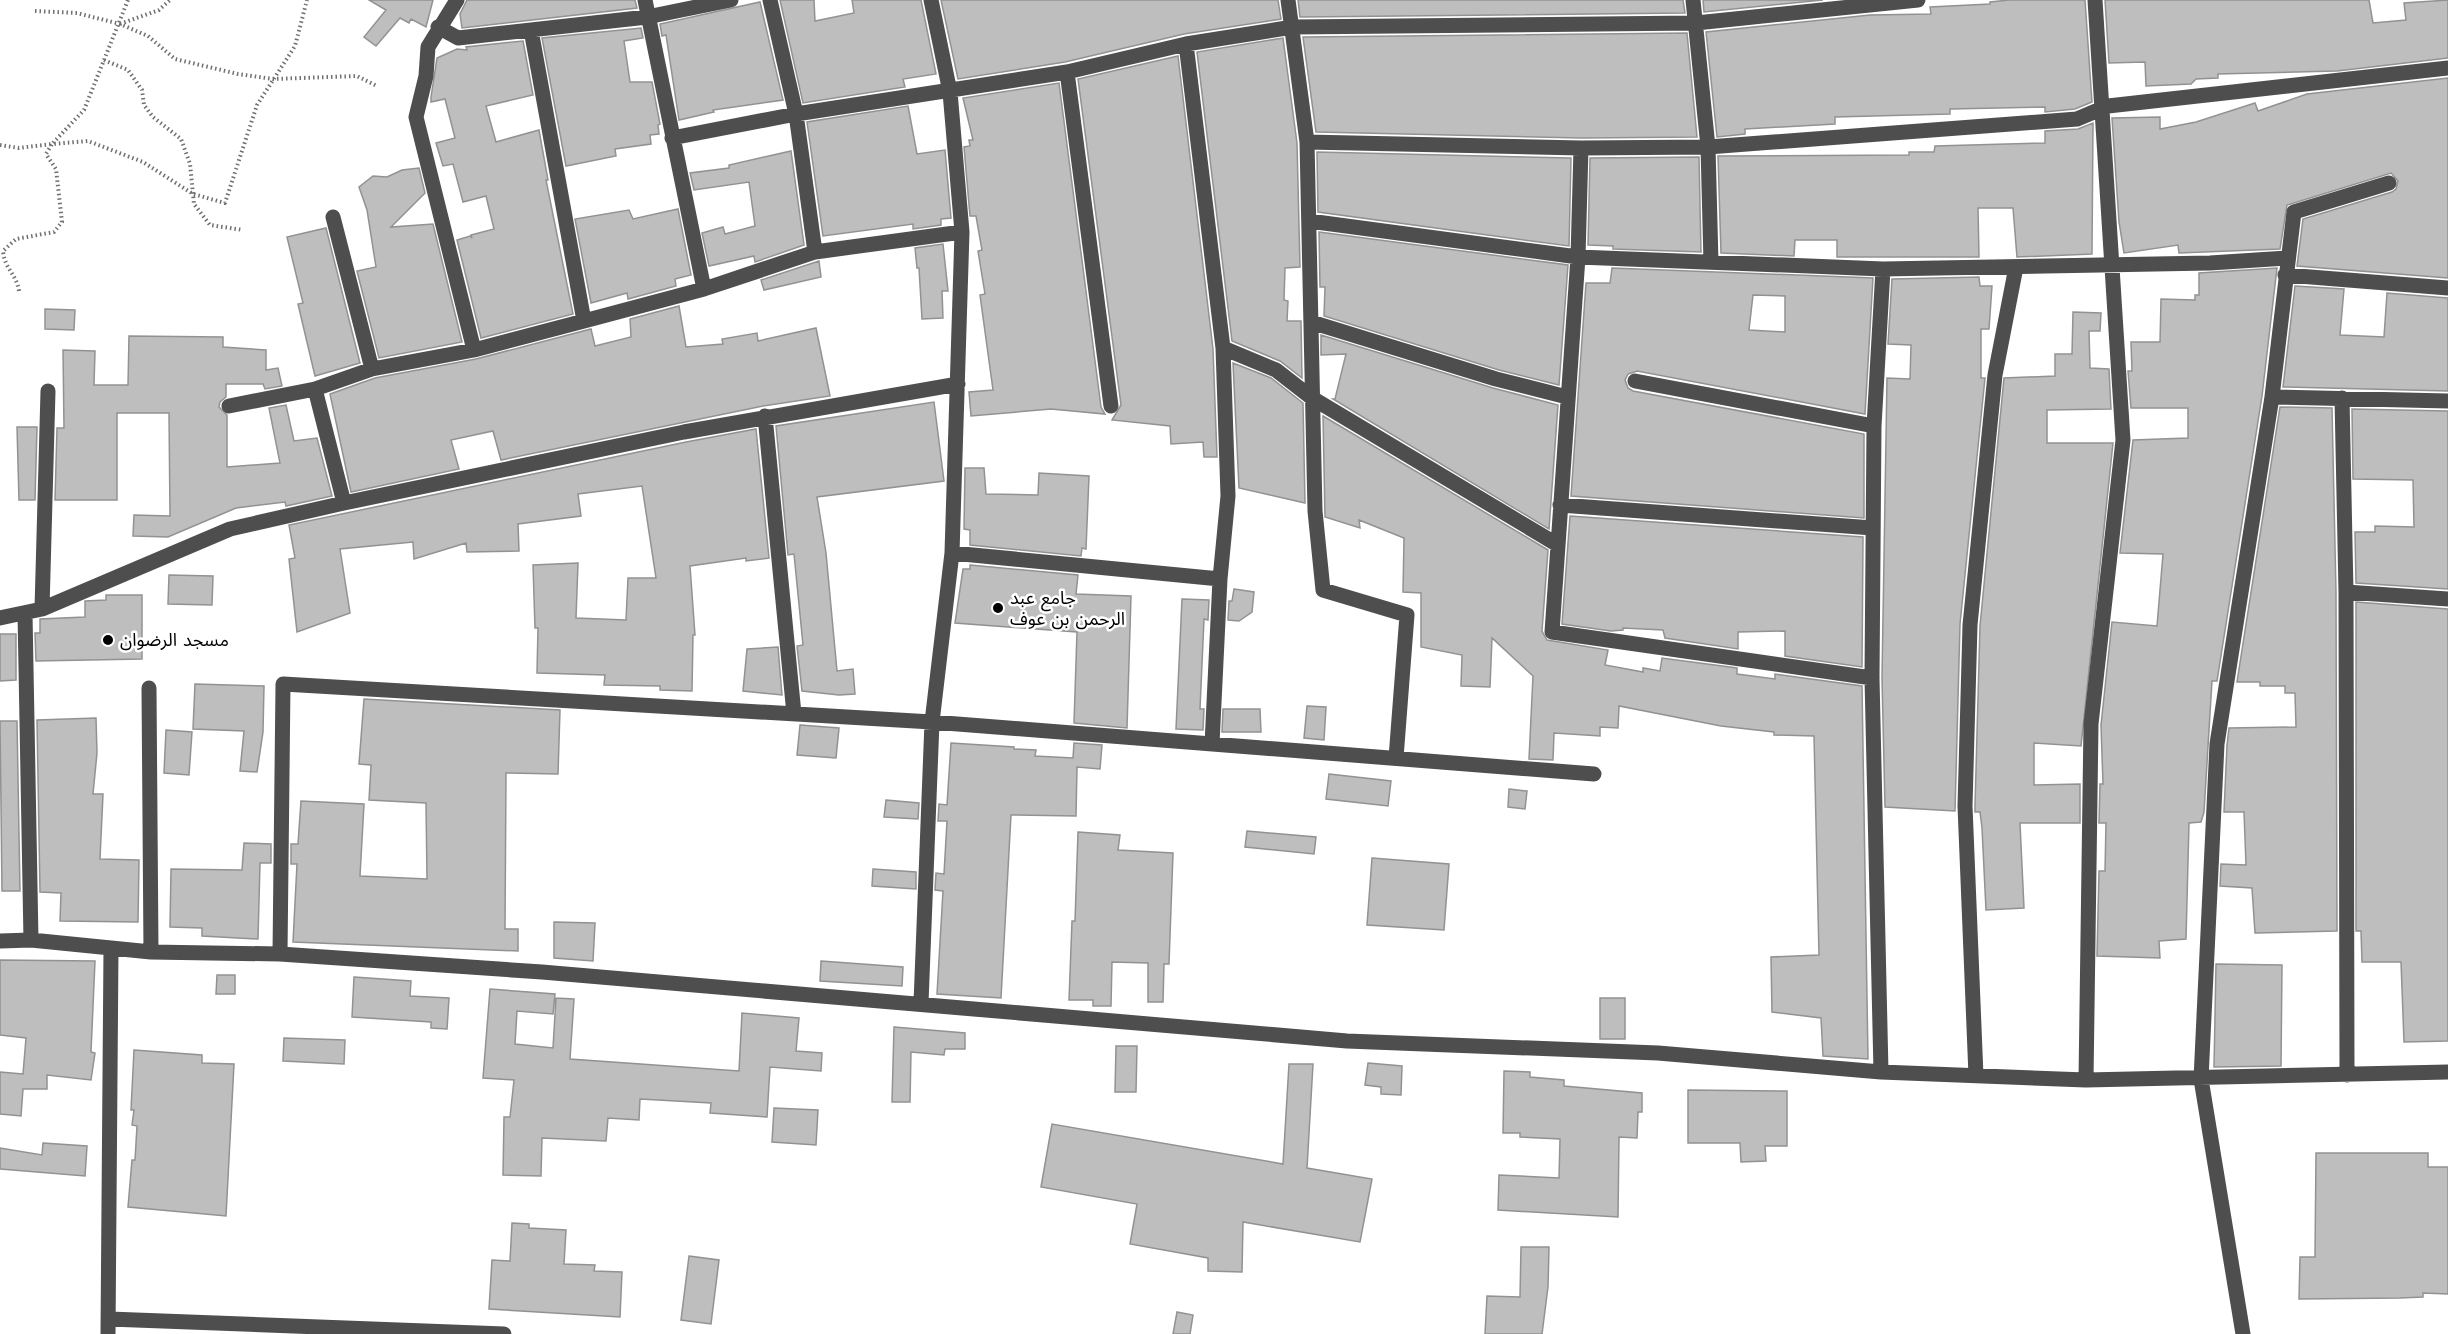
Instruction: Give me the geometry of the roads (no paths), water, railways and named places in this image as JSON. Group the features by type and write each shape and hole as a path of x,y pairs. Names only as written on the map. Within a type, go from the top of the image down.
{"street":[{"path":"457,0 438,27 428,47 426,76 416,117 474,350"},
{"path":"645,0 704,289"},
{"path":"438,27 458,38 647,17 731,0"},
{"path":"770,0 796,114 815,252"},
{"path":"921,1003 932,722 952,553 962,232 950,92 931,0"},
{"path":"1288,0 1307,142 1315,510 1323,590 1407,615 1396,758"},
{"path":"1693,0 1708,147 1711,262"},
{"path":"2086,1080 2091,724 2123,440 2100,109 2095,0"},
{"path":"672,138 796,114 950,92 1067,72 1186,44 1293,27 1695,23 1908,1"},
{"path":"531,30 584,321"},
{"path":"1186,44 1223,348 1228,496 1220,579 1212,744"},
{"path":"1307,142 1581,148 1708,147 2077,119 2108,106 2448,68"},
{"path":"1067,72 1111,406"},
{"path":"1581,148 1578,257 1552,632 1872,678"},
{"path":"2243,1334 2201,1079 2217,744 2272,397 2294,212 2389,183"},
{"path":"333,217 372,369"},
{"path":"1309,221 1578,257 1883,269 2210,263 2287,258"},
{"path":"229,406 315,389 372,369 474,350 704,289 815,252 962,232"},
{"path":"1976,1076 1965,806 1970,625 1995,375 2016,267"},
{"path":"1881,1072 1872,678 1874,426 1883,269"},
{"path":"2285,275 2448,288"},
{"path":"1311,322 1496,379 1567,397"},
{"path":"1223,348 1276,370 1312,398 1558,545"},
{"path":"1635,381 1874,426"},
{"path":"0,618 42,609 230,530 344,502 765,416 958,384"},
{"path":"315,389 344,502"},
{"path":"42,609 48,391"},
{"path":"2272,397 2448,401"},
{"path":"2342,398 2346,592 2348,1075"},
{"path":"765,416 794,714"},
{"path":"1560,505 1873,528"},
{"path":"952,553 1220,579"},
{"path":"2346,592 2448,599"},
{"path":"25,613 31,940"},
{"path":"280,954 283,684 932,722 1594,774"},
{"path":"149,688 151,952"},
{"path":"0,941 31,940 151,952 280,954 542,972 1347,1041 1658,1053 1881,1072 2086,1080 2448,1072"},
{"path":"111,948 108,1327 504,1334"}],"place":[{"name":"جامع عبد الرحمن بن عوف","path":"998,608"},
{"name":"مسجد الرضوان","path":"108,640"}]}
